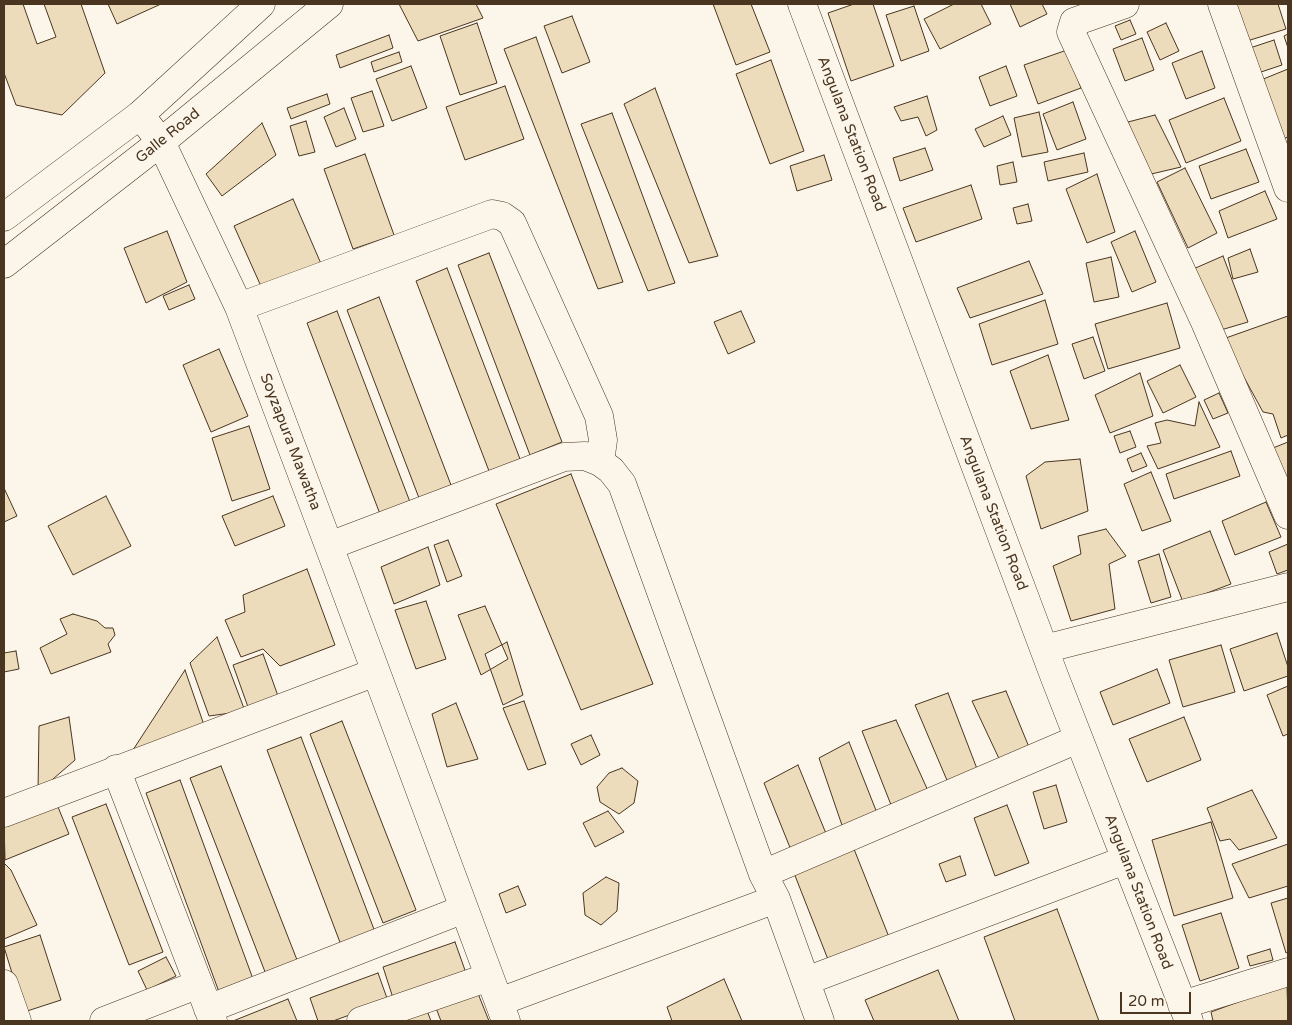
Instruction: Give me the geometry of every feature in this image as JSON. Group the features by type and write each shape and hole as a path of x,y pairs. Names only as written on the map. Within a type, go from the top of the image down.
{"main road":[{"path":"4,217 140,115 261,4"},
{"name":"Galle Road","path":"4,264 161,142 329,4"},
{"name":"Angulana Station Road","path":"802,4 1078,739 1185,1013"},
{"path":"1125,4 1074,22 1071,26 1071,32 1205,322 1288,515"},
{"path":"1222,4 1288,188"},
{"name":"Soyzapura Mawatha","path":"140,115 161,142 239,307 502,1012"},
{"path":"239,307 492,214 502,216 512,223 599,416 603,440 600,462"},
{"path":"329,546 564,457 585,456 600,462 611,470 622,484 763,874 776,899 820,1021"},
{"path":"1044,649 1288,587"},
{"path":"4,813 376,672"},
{"path":"763,874 1078,739"},
{"path":"116,769 211,1015 464,909"},
{"path":"806,981 1125,860"},
{"path":"502,1012 776,899"},
{"path":"1185,1013 1288,972"},
{"path":"361,1021 489,977"},
{"path":"4,984 17,1021"},
{"path":"104,1021 199,984"}],"building":[{"path":"4,4 23,4 37,44 56,37 44,4 81,4 105,73 62,115 16,105 4,73"},
{"path":"108,4 161,4 117,24"},
{"path":"399,4 476,4 483,18 418,41"},
{"path":"713,4 751,4 770,52 736,65"},
{"path":"854,4 873,4 894,66 851,81 828,13"},
{"path":"954,4 981,4 991,24 940,49 924,19"},
{"path":"1010,4 1042,4 1047,14 1020,27"},
{"path":"1235,4 1278,4 1286,29 1247,41"},
{"path":"914,6 929,51 901,61 886,15"},
{"path":"572,16 590,62 562,73 544,26"},
{"path":"1130,20 1136,34 1121,40 1115,26"},
{"path":"477,23 497,83 460,95 440,36"},
{"path":"1166,23 1179,51 1160,60 1147,32"},
{"path":"1288,34 1288,48 1284,36"},
{"path":"389,35 393,48 340,68 336,55"},
{"path":"536,37 623,282 598,289 504,49"},
{"path":"1142,38 1154,70 1125,81 1113,49"},
{"path":"1274,40 1282,65 1258,73 1250,48"},
{"path":"1067,50 1081,88 1038,104 1024,65"},
{"path":"1202,51 1215,88 1186,99 1172,63"},
{"path":"399,52 402,62 374,72 371,62"},
{"path":"771,60 804,151 770,164 736,74"},
{"path":"411,66 427,108 392,121 376,79"},
{"path":"1006,66 1017,96 990,106 979,77"},
{"path":"1288,69 1288,137 1280,140 1256,82"},
{"path":"505,86 524,139 465,160 446,107"},
{"path":"655,88 718,256 689,263 624,104"},
{"path":"372,91 384,126 363,132 351,98"},
{"path":"327,94 330,104 291,119 287,108"},
{"path":"927,96 937,130 926,136 918,117 901,121 894,107"},
{"path":"1224,98 1241,141 1186,163 1169,120"},
{"path":"1073,102 1086,139 1057,150 1043,114"},
{"path":"344,108 356,139 336,147 324,117"},
{"path":"1039,112 1048,152 1022,157 1014,118"},
{"path":"612,113 675,283 648,291 581,124"},
{"path":"1155,115 1181,167 1147,175 1128,122"},
{"path":"1003,116 1011,135 984,147 975,129"},
{"path":"306,121 315,152 299,156 290,126"},
{"path":"262,123 276,155 222,196 206,174"},
{"path":"925,148 933,170 900,181 893,158"},
{"path":"1246,149 1259,182 1211,199 1199,166"},
{"path":"1084,153 1088,172 1048,181 1044,162"},
{"path":"365,154 394,235 353,249 324,169"},
{"path":"824,155 832,180 797,191 790,166"},
{"path":"1013,162 1017,182 1000,185 997,166"},
{"path":"1185,168 1217,233 1188,248 1157,182"},
{"path":"1097,174 1115,232 1087,243 1066,189"},
{"path":"971,185 982,219 916,242 903,208"},
{"path":"1265,191 1277,219 1228,238 1219,211"},
{"path":"293,199 322,266 264,293 234,226"},
{"path":"1028,204 1032,221 1017,224 1013,208"},
{"path":"167,231 187,282 146,303 124,248"},
{"path":"1135,231 1156,282 1132,292 1111,242"},
{"path":"1250,249 1258,272 1233,279 1228,258"},
{"path":"489,253 562,442 530,455 458,265"},
{"path":"1223,256 1248,322 1214,332 1191,270"},
{"path":"1111,257 1119,297 1094,302 1086,263"},
{"path":"1029,261 1043,294 970,318 957,288"},
{"path":"447,268 520,459 489,471 416,281"},
{"path":"189,285 195,299 169,310 163,296"},
{"path":"379,297 451,485 419,498 347,310"},
{"path":"1045,300 1058,344 992,365 979,324"},
{"path":"1167,303 1180,348 1108,369 1095,324"},
{"path":"337,311 410,502 380,514 307,323"},
{"path":"741,311 755,342 728,354 714,322"},
{"path":"1288,316 1288,435 1281,438 1273,414 1263,412 1223,339"},
{"path":"1093,337 1105,371 1084,379 1072,344"},
{"path":"219,349 248,416 211,432 183,365"},
{"path":"1048,355 1069,420 1031,429 1010,371"},
{"path":"1180,365 1196,397 1163,413 1147,381"},
{"path":"1140,373 1153,416 1110,433 1095,395"},
{"path":"1219,393 1228,413 1213,419 1204,400"},
{"path":"1199,402 1220,447 1158,469 1147,446 1161,443 1155,423 1167,420 1195,426"},
{"path":"249,426 270,489 232,501 212,438"},
{"path":"1130,431 1136,447 1120,453 1114,436"},
{"path":"1288,442 1288,484 1273,448"},
{"path":"1231,451 1240,476 1174,499 1166,474"},
{"path":"1141,453 1147,466 1132,472 1127,459"},
{"path":"1080,459 1088,511 1041,529 1026,476 1045,462"},
{"path":"1151,472 1171,521 1142,531 1124,484"},
{"path":"571,474 653,684 581,710 496,504"},
{"path":"4,488 17,516 4,522"},
{"path":"106,496 131,546 73,575 48,526"},
{"path":"273,496 285,526 235,546 222,516"},
{"path":"1266,502 1281,537 1235,555 1222,521"},
{"path":"1106,529 1126,556 1109,564 1115,609 1071,621 1053,566 1081,554 1078,536"},
{"path":"1210,531 1231,584 1183,602 1163,550"},
{"path":"448,540 462,576 447,582 434,545"},
{"path":"1288,544 1288,570 1277,574 1269,552"},
{"path":"428,547 440,585 394,604 381,567"},
{"path":"1159,554 1171,597 1151,603 1138,561"},
{"path":"307,569 335,645 280,666 263,649 241,657 225,620 245,612 243,595"},
{"path":"426,601 446,659 416,669 395,610"},
{"path":"485,606 508,659 481,675 458,615"},
{"path":"73,614 97,621 105,628 113,628 115,635 108,644 111,652 51,674 40,648 67,634 60,619"},
{"path":"1277,633 1288,667 1288,676 1244,691 1230,649"},
{"path":"217,637 245,711 209,716 190,663"},
{"path":"507,642 523,695 503,705 485,654"},
{"path":"1221,645 1235,692 1183,707 1169,660"},
{"path":"16,651 19,669 4,672 4,653"},
{"path":"263,654 278,696 248,707 233,665"},
{"path":"1157,669 1170,703 1113,725 1100,692"},
{"path":"185,670 204,725 131,753"},
{"path":"1288,686 1288,734 1283,736 1267,695"},
{"path":"1006,691 1031,752 1002,765 972,701"},
{"path":"948,693 979,774 949,785 915,705"},
{"path":"524,701 546,764 528,770 503,708"},
{"path":"456,703 478,759 447,767 432,714"},
{"path":"69,717 75,760 38,792 39,726"},
{"path":"1184,717 1201,760 1147,782 1129,739"},
{"path":"896,720 929,793 893,810 862,731"},
{"path":"342,721 416,910 383,923 310,734"},
{"path":"591,735 600,755 581,765 571,744"},
{"path":"301,737 375,932 341,945 267,750"},
{"path":"849,742 879,818 845,834 819,758"},
{"path":"798,765 827,836 791,850 764,783"},
{"path":"221,766 299,965 267,977 190,778"},
{"path":"622,768 638,781 634,803 619,814 600,802 597,787 609,773"},
{"path":"180,780 253,979 219,992 146,793"},
{"path":"1056,785 1067,822 1044,829 1033,792"},
{"path":"1252,790 1277,838 1239,850 1230,839 1220,841 1207,808"},
{"path":"56,802 69,834 5,860 4,823"},
{"path":"106,804 163,952 129,965 72,817"},
{"path":"1007,805 1029,863 995,876 974,818"},
{"path":"608,811 624,832 595,847 583,823"},
{"path":"1211,822 1233,898 1174,916 1152,840"},
{"path":"852,844 889,937 829,962 792,868"},
{"path":"1288,844 1288,886 1249,898 1232,864"},
{"path":"960,856 966,875 946,882 939,864"},
{"path":"4,863 11,870 37,925 4,939"},
{"path":"606,877 619,883 617,911 601,925 585,915 583,893"},
{"path":"518,886 526,905 506,913 499,894"},
{"path":"1288,898 1288,952 1286,953 1271,903"},
{"path":"1057,909 1099,1021 1015,1021 984,937"},
{"path":"1221,913 1239,968 1200,981 1182,925"},
{"path":"40,935 61,1000 24,1012 4,947"},
{"path":"455,942 466,973 393,998 383,967"},
{"path":"1270,949 1273,960 1250,966 1247,956"},
{"path":"166,957 176,976 147,990 138,971"},
{"path":"938,970 959,1021 874,1021 865,1000"},
{"path":"378,973 388,1001 333,1021 318,1021 310,998"},
{"path":"724,979 742,1021 672,1021 667,1007"},
{"path":"1287,984 1288,1021 1213,1021 1211,1012"},
{"path":"477,991 489,1021 441,1021 436,1008"},
{"path":"288,999 297,1021 233,1021"},
{"path":"426,1008 431,1021 400,1021"}]}
